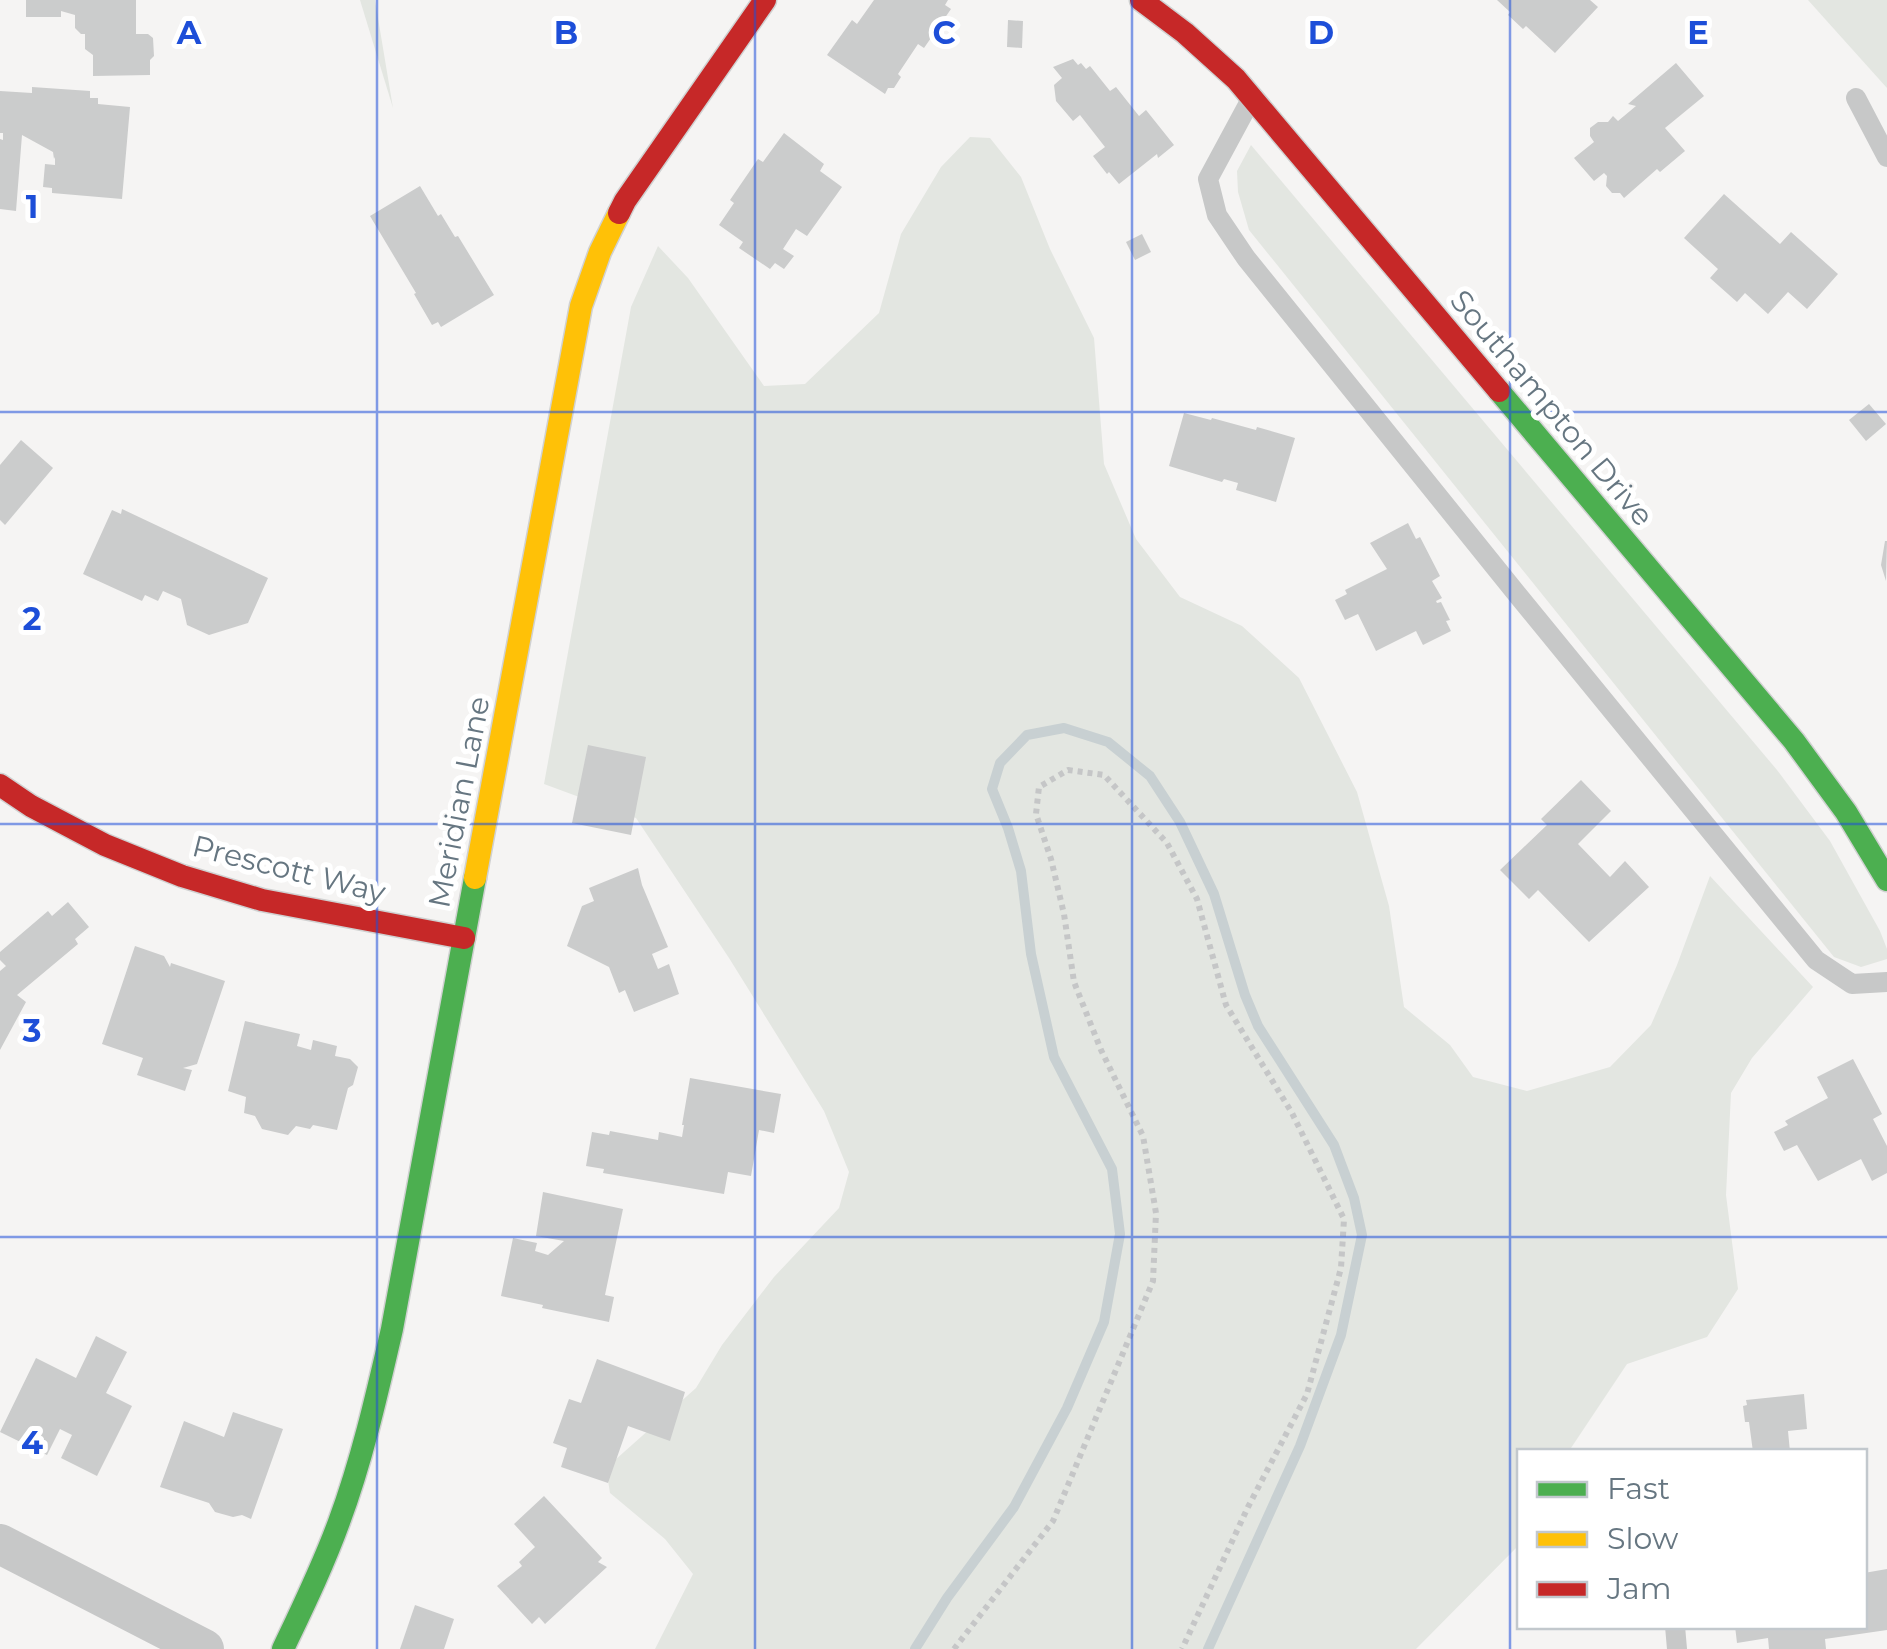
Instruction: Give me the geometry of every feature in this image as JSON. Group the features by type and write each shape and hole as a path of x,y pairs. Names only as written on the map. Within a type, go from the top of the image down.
{"street":[{"name":"Meridian Lane","path":"282,1649 339,1520 375,1408 581,306 600,252 625,201 765,0"},
{"name":"Southampton Drive","path":"1142,0 1186,33 1236,79 1794,742 1846,812 1887,880"},
{"name":"Prescott Way","path":"0,786 30,806 105,844 182,876 262,900 464,938"},
{"path":"0,1544 204,1649"}],"lane":[{"path":"1252,98 1208,179 1217,215 1246,258 1816,960 1852,984 1887,982"},
{"path":"1856,98 1887,158"}],"path":[{"path":"954,1649 1052,1522 1153,1280 1156,1213 1143,1136 1101,1050 1074,982 1064,914 1036,814 1039,787 1068,770 1104,775 1167,843 1197,899 1226,1004 1292,1113 1344,1219 1341,1268 1307,1394 1248,1507 1182,1649"}],"shaded area":[{"path":"360,0 375,0 393,108"},
{"path":"1808,0 1887,0 1887,88"},
{"path":"970,137 990,138 1021,177 1050,249 1094,338 1104,464 1136,539 1180,597 1242,626 1299,678 1357,792 1389,906 1404,1007 1450,1045 1473,1077 1527,1091 1610,1067 1651,1025 1710,876 1813,987 1752,1058 1731,1093 1726,1195 1738,1289 1707,1337 1627,1364 1570,1449 1517,1449 1517,1547 1416,1649 655,1649 693,1574 665,1539 610,1493 606,1468 696,1388 722,1345 774,1277 839,1208 849,1172 824,1111 636,818 544,784 631,307 658,246 688,278 764,386 805,384 879,313 901,234 941,167"},
{"path":"1251,145 1777,770 1830,841 1880,931 1887,959 1861,967 1834,957 1249,230 1238,192 1237,171"}],"building":[{"path":"26,0 136,0 136,34 153,38 150,75 93,76 93,55 85,49 85,34 75,28 75,15 61,11 61,17 26,17"},
{"path":"874,0 948,0 945,5 951,9 924,48 918,44 898,74 901,77 894,88 888,88 885,94 827,55 852,20 857,24"},
{"path":"1497,0 1590,0 1598,7 1555,53 1526,26 1523,29"},
{"path":"1008,20 1023,21 1022,48 1007,47"},
{"path":"1073,59 1086,69 1090,66 1110,91 1116,87 1139,116 1146,110 1174,145 1119,184 1093,156 1105,147 1080,115 1073,121 1056,101 1054,85 1062,78 1053,67"},
{"path":"1676,63 1704,96 1665,128 1685,151 1624,198 1620,193 1612,193 1604,173 1594,181 1574,158 1594,142 1590,128 1598,122 1608,122 1613,116 1618,121 1636,106 1628,104"},
{"path":"32,87 90,91 90,98 98,98 98,104 130,107 122,199 52,193 52,188 43,187 45,164 55,165 53,152 22,135 16,211 0,209 0,91 32,93"},
{"path":"784,133 824,164 820,171 842,187 807,236 796,229 783,249 794,256 784,269 775,263 770,269 739,248 743,242 719,225 734,203 730,200 758,159 763,162"},
{"path":"420,186 438,216 441,214 458,236 494,295 441,327 438,322 432,325 370,216"},
{"path":"1724,194 1780,244 1791,232 1838,274 1807,309 1788,292 1768,314 1745,293 1737,302 1710,278 1718,269 1684,238"},
{"path":"1142,234 1151,252 1135,260 1126,242"},
{"path":"1869,404 1886,424 1866,441 1849,420"},
{"path":"1184,413 1295,438 1276,502 1236,490 1238,483 1169,466"},
{"path":"21,440 53,468 5,525 0,520 0,465"},
{"path":"122,509 268,578 248,623 209,635 187,625 181,599 163,591 158,601 145,595 142,601 83,574 112,510 121,514"},
{"path":"1408,523 1416,539 1420,537 1440,576 1432,581 1442,598 1436,601 1441,602 1450,620 1446,621 1451,631 1423,645 1416,631 1376,651 1358,614 1345,620 1335,600 1347,594 1345,590 1387,569 1370,543"},
{"path":"1887,541 1886,581 1881,565"},
{"path":"588,745 646,757 631,835 572,823"},
{"path":"1581,780 1611,811 1578,844 1610,877 1625,861 1649,887 1589,942 1538,890 1529,899 1500,870 1547,825 1541,819"},
{"path":"638,868 668,947 652,954 658,969 669,964 679,994 634,1012 625,990 619,993 609,967 567,946 582,906 594,901 589,888"},
{"path":"68,902 89,927 75,939 78,944 17,995 26,1002 0,1050 0,971 6,966 0,960 0,952 48,911 52,916"},
{"path":"135,946 164,956 170,967 171,963 225,981 197,1064 183,1068 192,1070 185,1091 137,1075 143,1058 102,1044"},
{"path":"245,1021 300,1034 297,1046 311,1050 313,1040 337,1046 335,1056 350,1059 358,1067 337,1130 296,1126 288,1135 262,1129 255,1116 244,1113 246,1097 228,1091"},
{"path":"1853,1059 1882,1114 1873,1119 1887,1146 1887,1173 1872,1181 1861,1159 1818,1181 1797,1145 1784,1151 1774,1132 1788,1125 1785,1121 1828,1098 1817,1077"},
{"path":"690,1078 781,1094 774,1133 759,1130 751,1176 728,1172 724,1194 603,1173 604,1169 586,1166 592,1132 609,1135 610,1131 658,1140 659,1132 682,1137"},
{"path":"543,1192 623,1209 605,1295 614,1297 609,1322 501,1296 513,1238 537,1243 535,1251 548,1255 564,1241 536,1236"},
{"path":"96,1336 127,1352 106,1393 132,1406 97,1476 61,1458 72,1435 60,1429 47,1455 0,1432 36,1358 76,1378"},
{"path":"597,1359 685,1392 670,1441 628,1426 608,1483 561,1467 567,1448 553,1443 569,1399 581,1403"},
{"path":"1804,1394 1807,1429 1788,1431 1790,1449 1753,1449 1749,1422 1745,1422 1746,1400"},
{"path":"233,1412 283,1429 251,1519 215,1512 209,1503 160,1487 184,1421 224,1437"},
{"path":"544,1496 602,1558 598,1562 607,1567 545,1624 539,1617 532,1624 497,1586 522,1566 519,1562 535,1547 514,1524"},
{"path":"1887,1569 1887,1630 1825,1639 1826,1649 1769,1649 1768,1638 1737,1643 1735,1629 1867,1629 1867,1572"},
{"path":"415,1605 454,1619 444,1649 400,1649"}],"waterway":[{"path":"915,1649 1014,1507 1067,1408 1104,1322 1120,1234 1112,1169 1054,1057 1031,954 1021,871 992,789 1000,763 1027,735 1064,728 1108,742 1150,776 1180,822 1214,894 1258,1026 1334,1145 1354,1198 1362,1235 1341,1335 1300,1446 1208,1649"}],"traffic: fast":[{"path":"1499,391 1794,741 1846,812 1887,880"},
{"path":"283,1649 339,1522 375,1402 392,1329 475,878"}],"traffic: slow":[{"path":"475,878 581,306 619,213"}],"traffic: jam":[{"path":"619,213 765,0"},
{"path":"1141,0 1236,79 1499,391"},
{"path":"0,785 105,845 182,876 262,900 464,938"}]}
